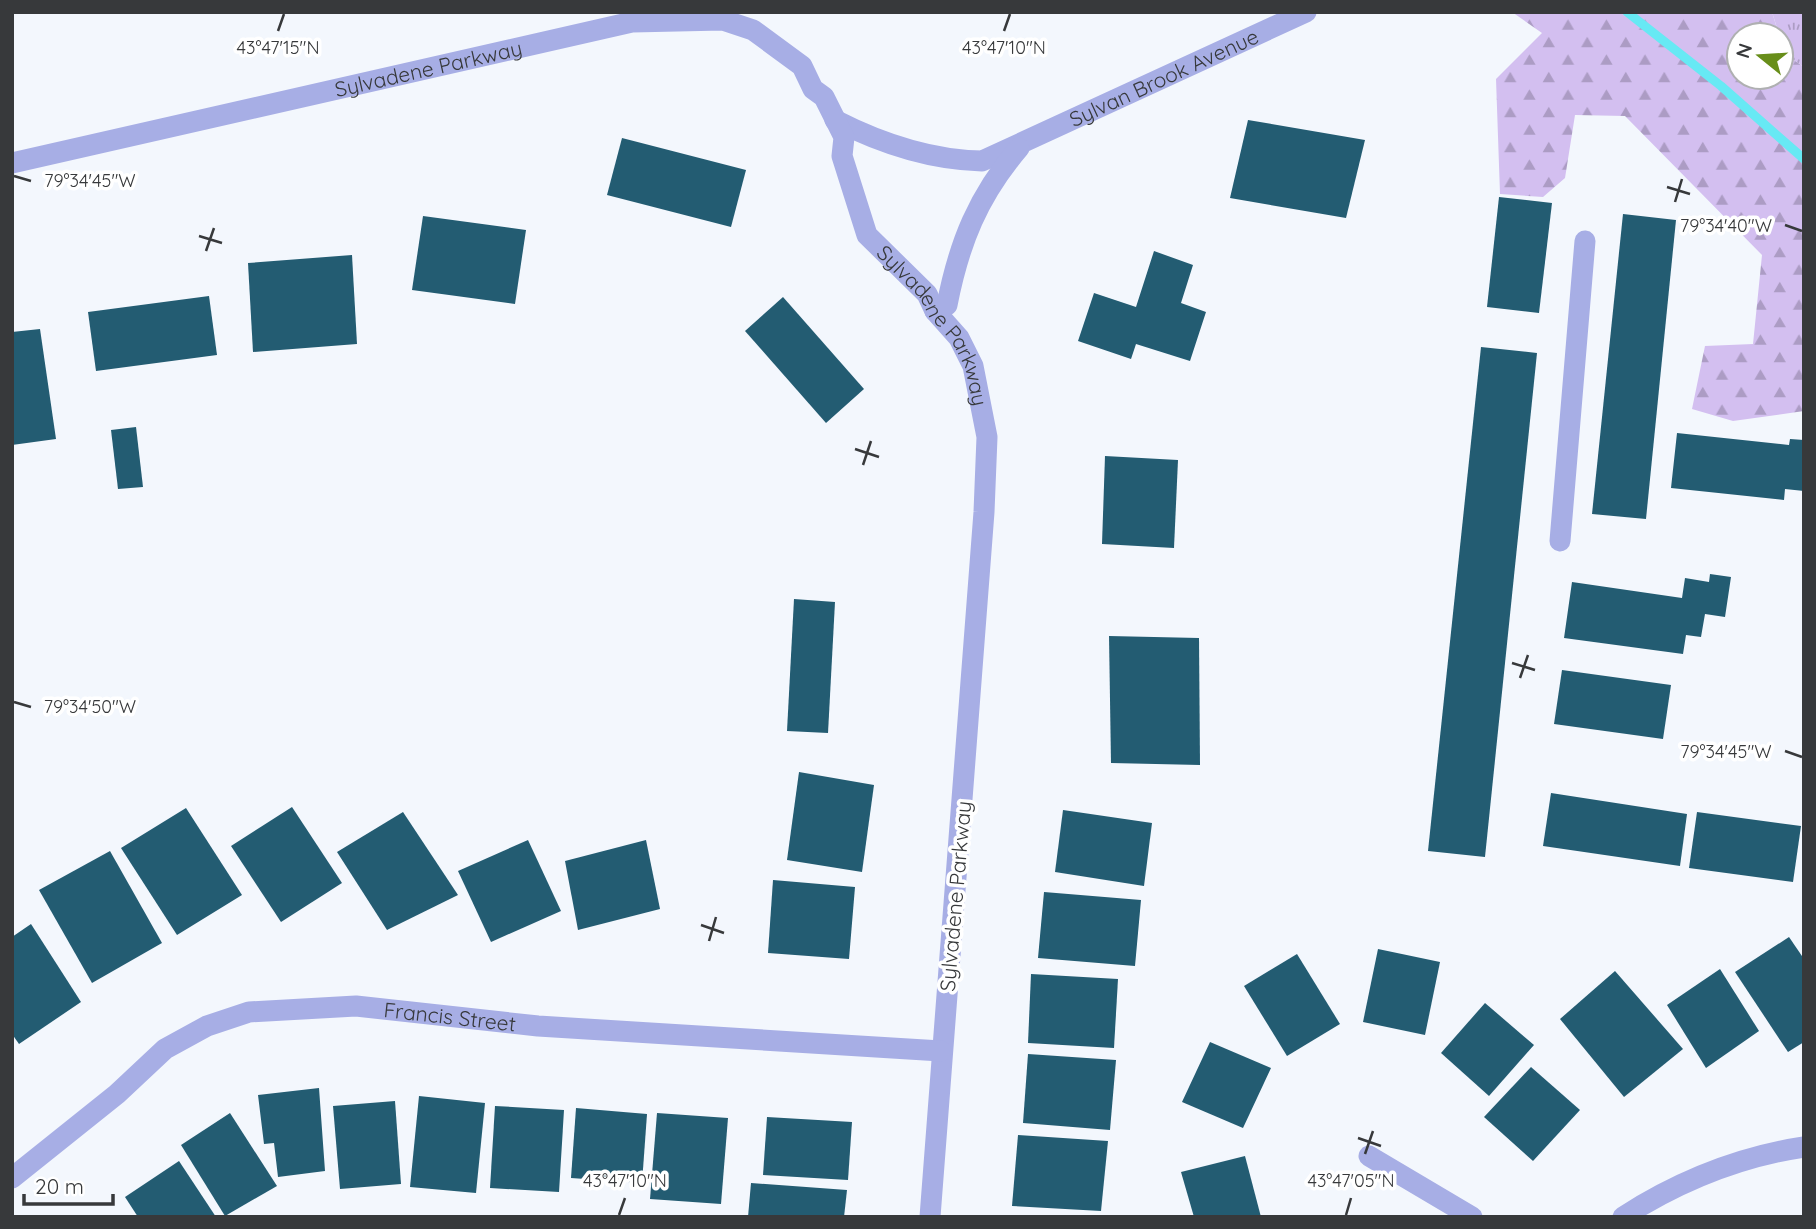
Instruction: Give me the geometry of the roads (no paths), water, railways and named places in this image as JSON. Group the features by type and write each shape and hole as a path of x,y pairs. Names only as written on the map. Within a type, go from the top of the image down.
{"street":[{"name":"Sylvan Brook Avenue","path":"835,120 863,135 931,158 982,161 1021,146 1306,12"},
{"name":"Sylvadene Parkway","path":"12,163 632,22 723,20 752,30 802,66 813,89 824,97 844,137 842,156 867,235 927,294 935,311 959,338 973,366 987,437 964,806 941,1051 930,1217"},
{"name":"Sylvan Brook Avenue","path":"935,311 947,305 953,274 975,211 996,175 1021,146"},
{"path":"1560,541 1585,241"},
{"name":"Francis Street","path":"12,1178 117,1094 165,1049 207,1026 249,1012 355,1006 538,1026 941,1051"},
{"path":"1623,1217 1664,1192 1708,1172 1762,1153 1804,1147"},
{"path":"1369,1156 1472,1217"}],"waterway":[{"path":"1627,12 1721,86 1804,159"}]}
